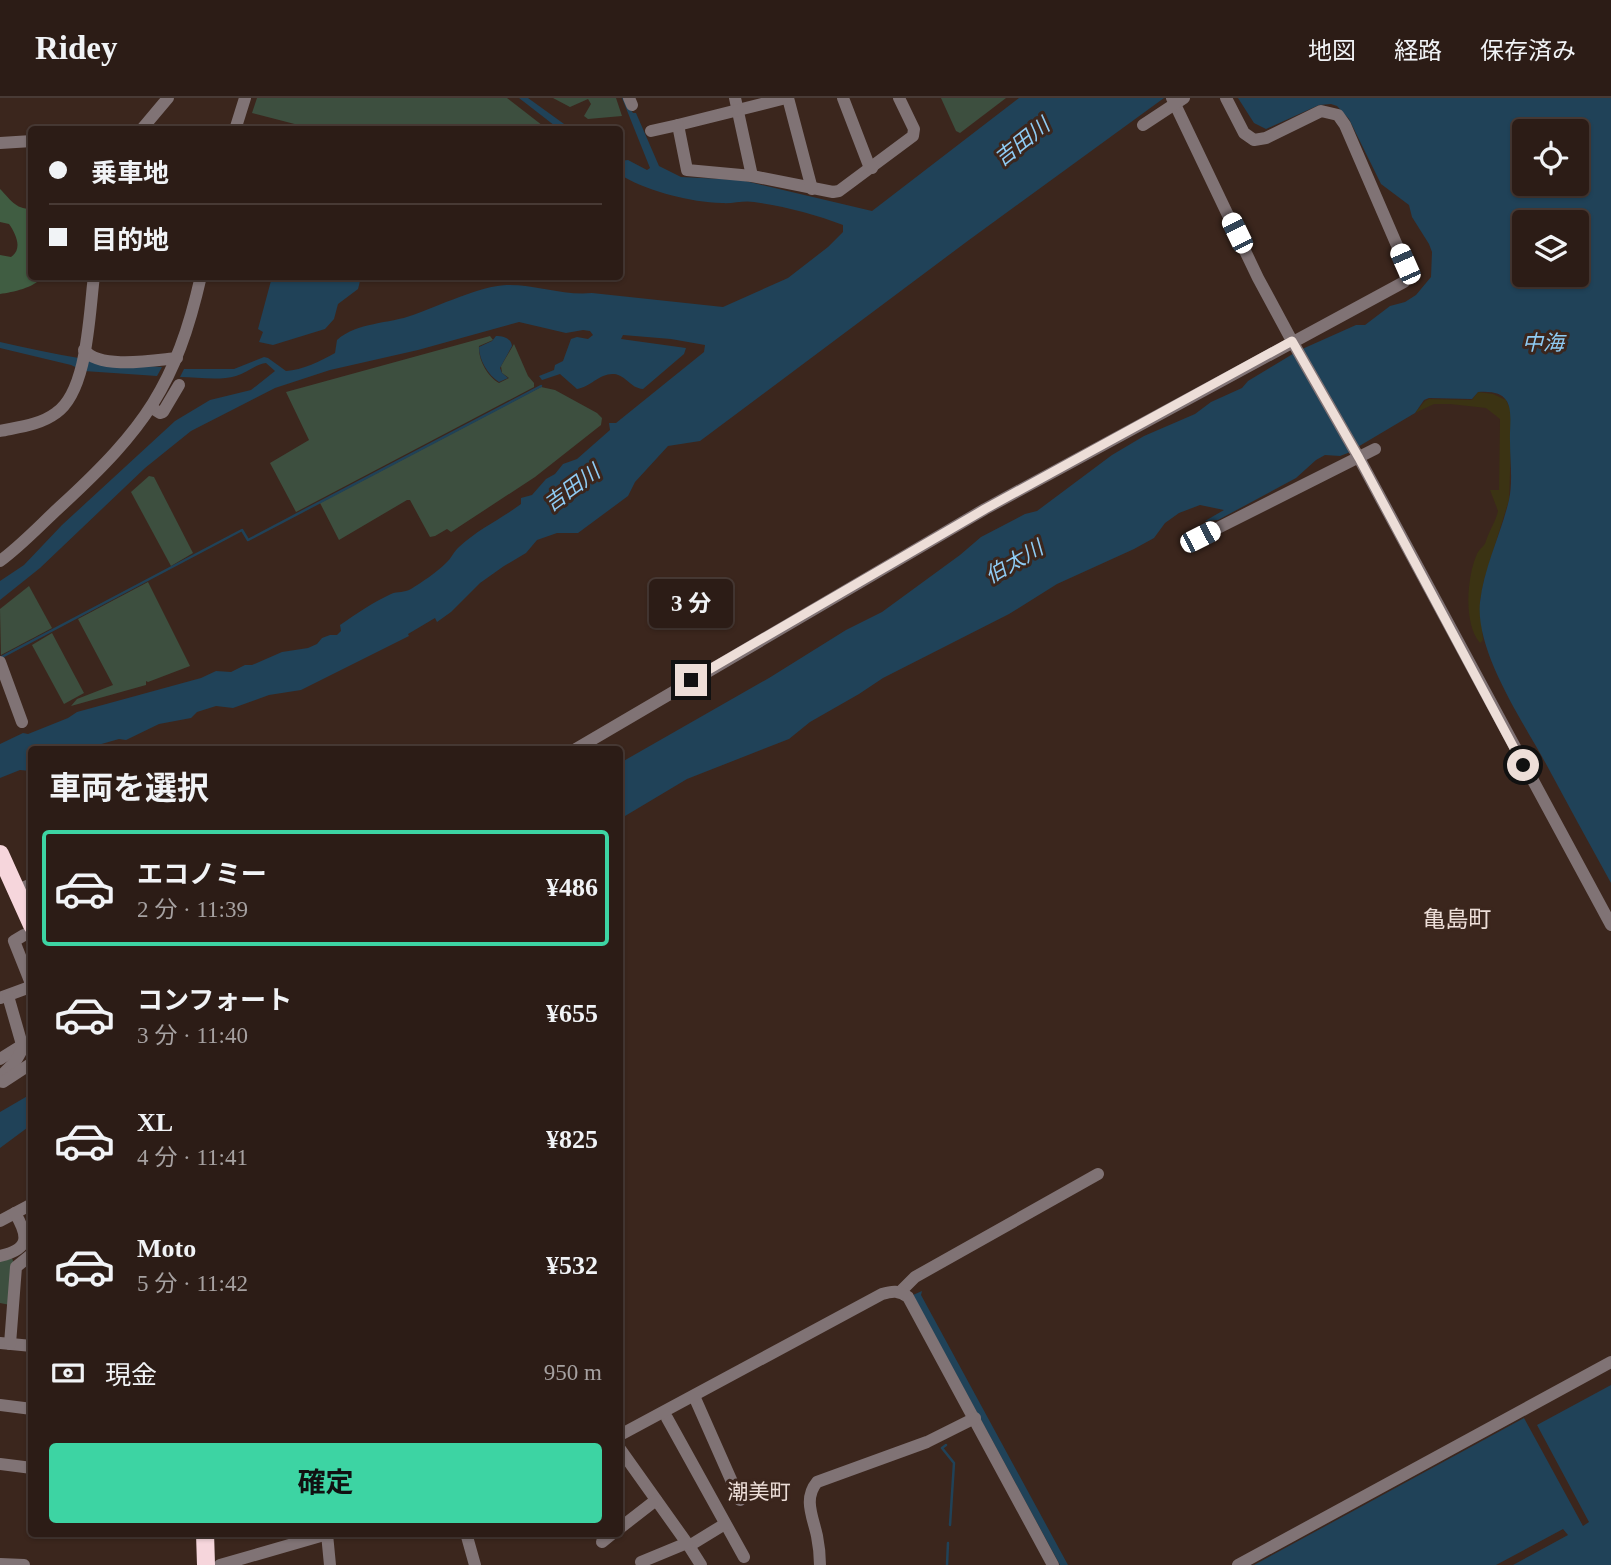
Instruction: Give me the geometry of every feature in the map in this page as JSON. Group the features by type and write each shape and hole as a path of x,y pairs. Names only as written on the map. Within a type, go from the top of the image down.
{"highway":[{"path":"0,854 24,887 28,930"},
{"path":"205,1537 206,1565"}],"street":[{"path":"144,126 168,98"},
{"path":"236,126 245,98"},
{"path":"735,98 752,176"},
{"path":"651,131 787,98 812,189"},
{"path":"843,98 872,168"},
{"path":"678,125 689,171 752,176 837,192 915,134 900,98"},
{"path":"581,746 985,509 1292,341 1399,287 1407,278 1408,271 1338,115 1321,111 1266,138 1254,140 1244,133 1226,98"},
{"path":"1143,125 1177,100 1258,278 1359,458 1611,925"},
{"path":"0,143 28,141"},
{"path":"0,431 36,423 55,415 71,398 78,383 93,280"},
{"path":"0,561 102,467 133,434 173,382 176,361 190,325 200,280"},
{"path":"82,360 95,358 133,362 176,361"},
{"path":"1200,537 1376,449"},
{"path":"0,662 22,722"},
{"path":"28,930 14,941 28,980"},
{"path":"0,1077 19,1056 24,1044 4,997 28,988"},
{"path":"0,1059 24,1044"},
{"path":"0,1084 28,1066"},
{"path":"900,1292 915,1277 1098,1174"},
{"path":"0,1221 28,1205"},
{"path":"0,1256 18,1251 23,1245 24,1231 15,1213"},
{"path":"28,1257 16,1267 5,1343 28,1346"},
{"path":"623,1432 882,1294 900,1292 908,1297 1053,1565"},
{"path":"1238,1565 1611,1362"},
{"path":"694,1396 740,1500"},
{"path":"0,1405 28,1408"},
{"path":"667,1418 744,1557"},
{"path":"820,1565 819,1544 809,1502 811,1490 817,1482 927,1441 975,1418"},
{"path":"623,1453 701,1565"},
{"path":"0,1464 28,1468"},
{"path":"623,1526 656,1500"},
{"path":"641,1562 688,1544 725,1524"},
{"path":"220,1565 318,1537"},
{"path":"329,1537 330,1565"},
{"path":"467,1537 475,1565"},
{"path":"602,1542 608,1537"},
{"path":"3,1564 24,1565"}],"green space":[{"path":"257,98 507,98 543,126 302,126 252,113"},
{"path":"553,98 616,98 622,116 588,119 584,116 591,104 588,99 570,107"},
{"path":"941,98 1006,98 960,133 956,131"},
{"path":"0,189 17,205 28,209 28,280 39,280 29,287 0,294 0,255 11,257 17,246 16,237 9,224 0,222"},
{"path":"490,336 493,340 479,346 479,351 491,377 499,383 509,378 502,373 501,366 514,344 534,387 296,512 270,463 309,440 286,392"},
{"path":"541,387 555,390 597,413 602,418 601,425 535,477 451,532 447,529 430,537 410,500 407,500 339,540 320,503"},
{"path":"149,476 154,477 193,553 171,566 131,492"},
{"path":"148,582 190,666 146,681 146,685 71,706 77,699 113,685 78,619"},
{"path":"29,586 52,628 1,655 0,609"},
{"path":"52,633 84,693 64,704 32,645"},
{"path":"12,1258 14,1264 10,1305 0,1303 0,1261"}],"sand":[{"path":"1478,392 1493,394 1506,400 1512,413 1509,500 1484,580 1480,602 1483,640 1480,643 1471,624 1469,587 1477,554 1485,543 1498,511 1490,490 1499,490 1500,419 1486,408 1450,404 1434,404 1415,413 1429,399 1472,400"}],"water":[{"path":"519,98 528,98 567,126 555,126"},
{"name":"吉田川","path":"622,98 633,113 636,113 659,166 681,177 741,180 872,211 1019,98 1164,98 700,441 668,446 635,482 628,496 578,533 557,533 537,540 526,553 480,583 437,622 435,618 408,634 409,636 301,690 269,695 233,708 216,706 197,712 191,718 159,724 126,740 119,739 94,746 28,746 28,771 20,770 0,778 0,744 23,733 28,734 77,712 201,678 216,671 231,672 282,652 308,648 322,638 337,635 341,631 340,625 358,613 391,594 411,589 438,570 466,541 521,504 521,498 532,495 563,464 577,459 610,430 609,423 616,423 704,352 705,345 623,335 621,339 686,348 684,354 643,389 622,377 609,374 577,389 560,374 542,380 539,376 554,370 555,365 563,361 571,339 588,339 593,335 590,331 566,333 519,322 418,350 330,370 275,388 191,431 145,468 40,568 0,600 0,581 24,565 62,525 175,421 210,400 251,390 275,371 266,363 240,375 215,379 180,377 184,369 234,369 264,357 286,371 298,369 335,353 337,340 354,330 404,318 496,286 527,286 571,293 723,307 788,278 843,232 843,225 799,211 750,202 722,203 684,198 658,192 623,176 623,161 628,160 647,170 650,168"},
{"name":"中海","path":"1238,98 1611,98 1611,883 1502,685 1492,663 1480,621 1482,589 1510,493 1509,406 1500,395 1491,392 1478,392 1472,399 1429,398 1424,400 1415,413 1356,448 1300,350 1356,325 1365,325 1390,306 1405,302 1416,295 1431,277 1432,252 1412,217 1409,205 1381,184 1349,119 1337,106 1319,105 1266,129 1254,123"},
{"path":"271,280 360,280 358,289 338,304 334,319 325,329 273,345 259,342 263,332 258,329"},
{"path":"496,336 506,338 512,346 500,368 508,378 499,382 485,367 479,347"},
{"path":"0,342 60,355 162,367 157,376 84,371 71,365 0,348"},
{"name":"伯太川","path":"1296,352 1353,451 1340,456 1325,455 1296,478 1218,520 1205,521 1224,510 1200,505 1179,513 1165,523 1154,538 1057,584 1009,614 883,678 810,722 789,739 687,779 623,817 623,761 769,678 846,630 882,612 981,537 1025,514 1037,511 1112,455 1144,436 1195,414 1211,402 1242,388 1248,381"},
{"path":"28,1096 28,1127 0,1148 0,1112"},
{"path":"922,1291 921,1295 1068,1565 1060,1565 913,1295"},
{"path":"1611,1385 1611,1565 1513,1565 1568,1535 1563,1529 1496,1565 1254,1565 1524,1418 1583,1526 1589,1522 1537,1425"}],"waterway":[{"path":"0,658 242,530 248,540 541,386"},
{"path":"946,1445 942,1448 954,1463 950,1525"},
{"path":"947,1565 948,1543"}],"district":[{"name":"亀島町","path":"1457,919"},
{"name":"潮美町","path":"759,1492"}],"route":[{"path":"691,680 985,509 1292,341 1359,458 1523,765"}]}
